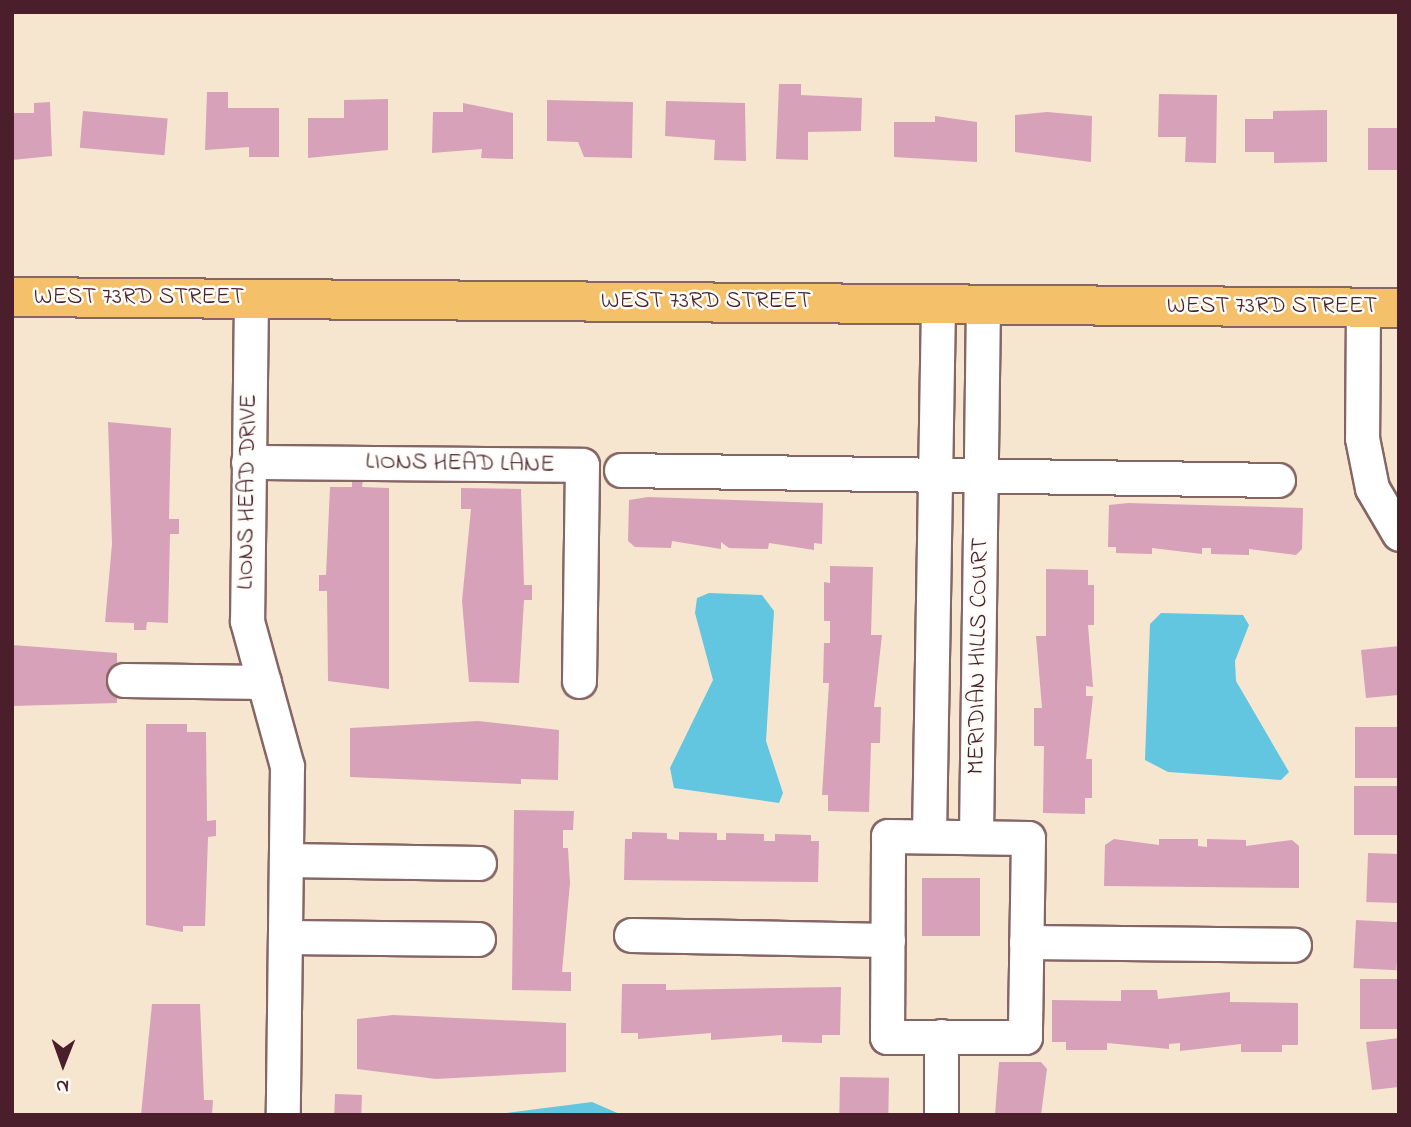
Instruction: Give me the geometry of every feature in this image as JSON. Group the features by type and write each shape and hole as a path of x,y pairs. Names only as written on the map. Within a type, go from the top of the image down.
{"main road":[{"name":"WEST 73RD STREET","path":"12,297 983,302 1381,308"}],"street":[{"name":"LIONS HEAD DRIVE","path":"251,299 247,621 285,753 283,1115"},
{"name":"MERIDIAN HILLS COURT","path":"976,837 983,302"},
{"name":"MERIDIAN HILLS COURT","path":"929,836 938,303"},
{"path":"1381,308 1362,438 1372,488 1399,534"},
{"name":"LIONS HEAD LANE","path":"248,461 582,465 579,681"},
{"path":"621,470 1278,480"},
{"path":"124,680 264,682"},
{"path":"888,835 929,836 1028,838 1025,1037 887,1037 888,835"},
{"path":"286,860 479,863"},
{"path":"631,935 888,940"},
{"path":"285,937 478,939"},
{"path":"1026,942 1294,945"},
{"path":"941,1036 941,1115"}],"water":[{"path":"709,593 762,595 774,611 766,741 783,793 779,803 674,788 670,768 713,680 695,613 697,598"},
{"path":"1161,613 1243,615 1249,625 1235,661 1236,681 1289,772 1281,780 1168,772 1145,760 1150,624"},
{"path":"592,1102 622,1115 490,1115"}],"building":[{"path":"779,84 801,84 801,95 862,98 861,131 808,132 808,160 776,159"},
{"path":"207,92 228,92 228,108 279,108 279,157 249,157 249,147 205,150"},
{"path":"1159,94 1217,95 1216,163 1185,162 1186,137 1158,137"},
{"path":"388,99 388,150 308,158 308,118 344,118 344,100"},
{"path":"547,100 633,102 632,158 584,157 578,142 547,141"},
{"path":"666,101 745,103 746,161 714,160 715,140 665,136"},
{"path":"50,102 52,156 12,160 12,113 34,113 34,103"},
{"path":"463,103 513,113 513,159 481,158 482,149 432,153 433,112 463,112"},
{"path":"1327,110 1327,162 1274,163 1274,152 1245,152 1245,119 1273,119 1273,111"},
{"path":"83,111 168,118 164,155 80,148"},
{"path":"1047,112 1092,116 1091,162 1015,152 1015,115"},
{"path":"935,116 977,122 977,162 894,157 894,122 935,122"},
{"path":"1368,128 1399,128 1399,170 1368,170"},
{"path":"108,422 171,428 169,519 179,519 179,534 170,534 168,623 147,622 146,630 134,630 134,623 105,622 112,544"},
{"path":"352,480 363,480 362,487 389,488 389,689 328,681 327,591 319,591 319,575 326,575 330,487 352,487"},
{"path":"461,488 521,489 524,585 532,585 532,600 524,600 519,683 469,682 462,601 471,509 461,509"},
{"path":"648,497 823,503 822,544 814,543 814,550 769,543 768,549 729,548 721,542 721,549 672,541 671,548 635,547 628,541 629,500"},
{"path":"1128,503 1303,508 1302,549 1296,555 1249,549 1249,555 1211,554 1211,548 1202,548 1202,554 1152,548 1152,554 1116,553 1116,547 1108,547 1109,505"},
{"path":"830,566 873,567 871,635 882,635 874,707 881,707 880,743 871,743 869,812 828,811 828,795 822,795 829,683 823,683 824,643 830,643 830,621 824,621 824,582 830,583"},
{"path":"1046,569 1088,570 1088,585 1094,585 1094,625 1088,625 1093,687 1086,686 1086,696 1093,696 1086,759 1092,759 1092,798 1085,798 1085,814 1043,813 1044,746 1034,746 1034,708 1042,708 1036,636 1046,636"},
{"path":"12,645 117,653 117,703 12,706"},
{"path":"1399,646 1399,695 1366,698 1361,650"},
{"path":"478,721 559,730 558,780 521,779 521,784 350,777 350,728"},
{"path":"146,724 187,724 187,732 206,732 207,821 216,820 216,836 208,837 205,926 183,926 183,932 146,925"},
{"path":"1355,727 1399,727 1399,778 1355,778"},
{"path":"1354,786 1399,786 1399,835 1354,835"},
{"path":"514,810 574,811 573,830 563,830 563,848 568,848 570,883 562,972 571,972 571,991 512,990"},
{"path":"632,832 667,833 667,839 679,840 679,832 717,833 717,840 726,840 726,833 764,834 764,841 775,841 775,834 811,835 811,841 819,841 818,882 624,880 625,839 632,839"},
{"path":"1114,839 1159,845 1159,839 1198,839 1198,846 1207,847 1207,839 1246,840 1246,846 1292,840 1299,846 1299,888 1104,886 1105,845"},
{"path":"1368,853 1399,854 1397,903 1366,902"},
{"path":"922,878 980,878 980,936 922,936"},
{"path":"1356,920 1399,922 1396,970 1353,968"},
{"path":"1360,979 1399,979 1399,1029 1360,1029"},
{"path":"622,984 666,984 666,990 841,987 840,1035 822,1035 822,1043 782,1042 782,1035 711,1040 711,1033 638,1039 638,1033 621,1033"},
{"path":"1121,990 1157,990 1158,999 1230,992 1230,1002 1298,1003 1298,1045 1282,1045 1282,1052 1241,1052 1241,1044 1180,1051 1180,1043 1169,1044 1169,1049 1107,1043 1107,1050 1066,1050 1066,1042 1052,1042 1052,1000 1121,1001"},
{"path":"152,1004 200,1004 204,1100 213,1100 212,1115 141,1115"},
{"path":"393,1015 566,1023 566,1072 436,1079 357,1069 357,1019"},
{"path":"1399,1038 1399,1087 1372,1090 1366,1042"},
{"path":"999,1062 1041,1062 1047,1069 1041,1115 995,1115"},
{"path":"840,1077 889,1078 888,1115 839,1115"},
{"path":"335,1094 362,1095 361,1115 334,1115"}]}
